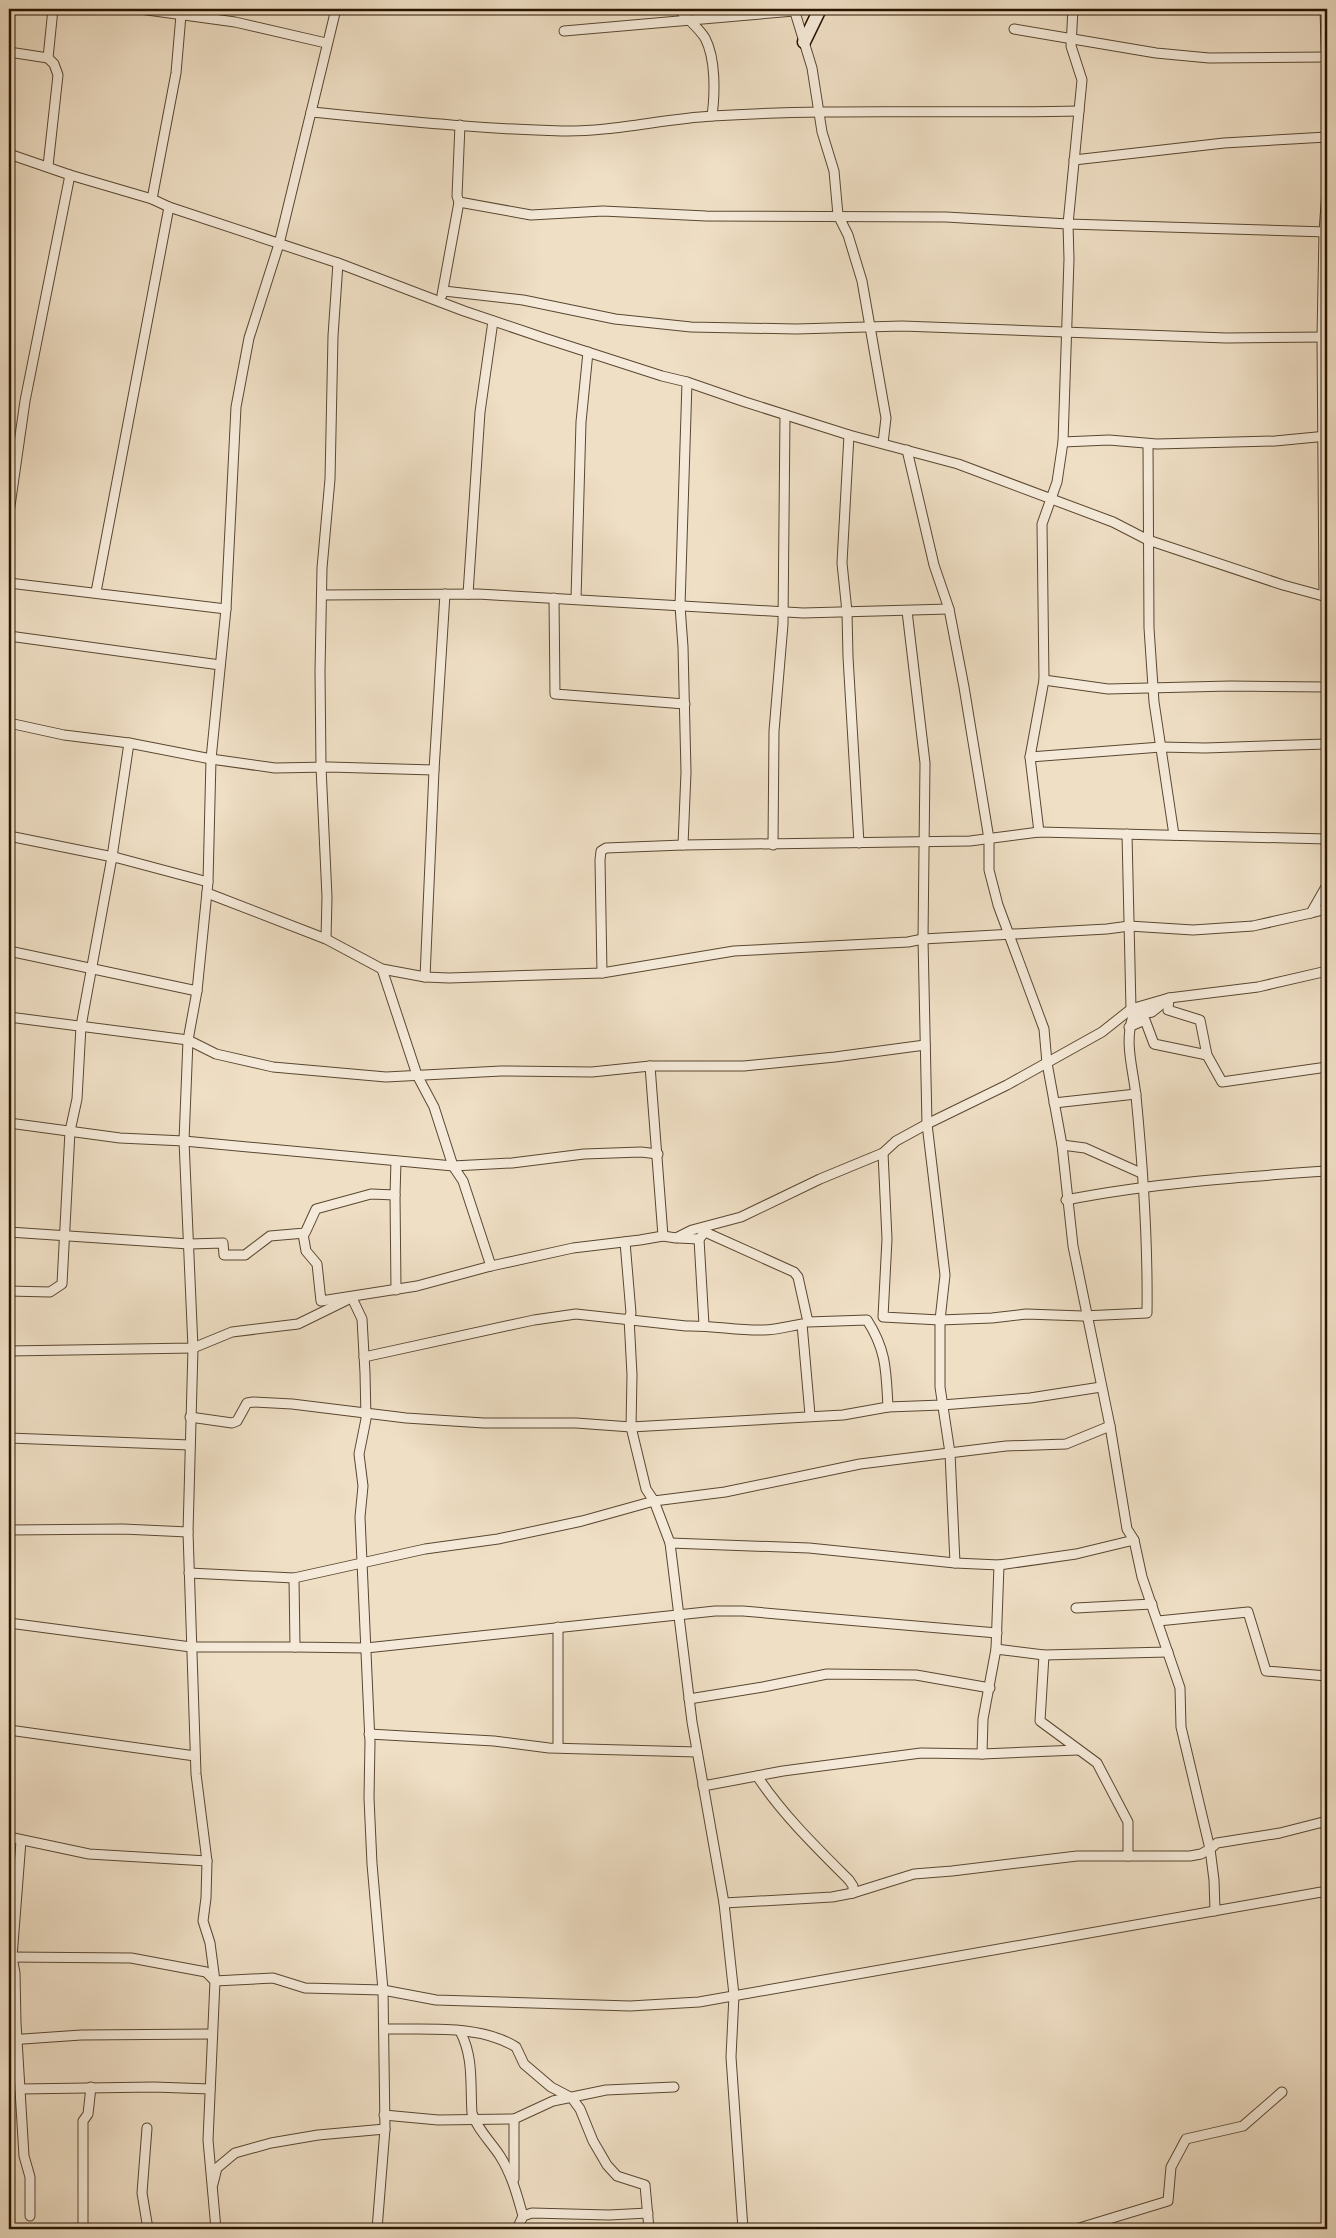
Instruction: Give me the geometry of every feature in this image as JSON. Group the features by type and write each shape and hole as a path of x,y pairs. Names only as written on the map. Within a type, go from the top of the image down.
{"street":[{"path":"48,58 53,9"},
{"path":"140,9 235,22 326,42"},
{"path":"216,2229 211,2192 208,2140 215,1981 210,1943 202,1921 206,1898 207,1861 195,1756 188,1532 193,1348 184,1141 188,1040 197,990 208,882 211,759 226,609 236,407 250,338 279,244 326,42 336,9"},
{"path":"679,9 705,38 713,68 715,94 712,116"},
{"path":"804,42 820,9"},
{"path":"1039,832 1030,757 1044,680 1042,524 1057,482 1062,442 1067,332 1068,224 1082,80 1071,46 1073,9"},
{"path":"1324,9 1327,78"},
{"path":"564,31 794,10 812,68 822,132 834,171 838,215 848,235 862,280 886,418 883,443"},
{"path":"152,199 176,74 180,15"},
{"path":"1014,29 1156,53 1209,58 1326,57"},
{"path":"9,52 48,58 54,64 58,75 48,166"},
{"path":"311,112 460,125 564,131 712,116 884,110 1004,113 1079,111"},
{"path":"440,302 444,291 459,202 457,196 460,125"},
{"path":"1074,160 1224,143 1327,137"},
{"path":"9,154 70,175 152,199 169,207 338,263 493,321 849,435 958,464 1113,522 1148,540 1283,585 1326,597 1325,232 1327,190"},
{"path":"9,513 27,391 70,175"},
{"path":"459,202 531,215 603,211 706,216 838,215 946,217 1068,224 1325,232"},
{"path":"96,592 169,207"},
{"path":"326,939 327,897 321,767 322,595 330,479 333,336 338,263"},
{"path":"444,291 523,300 615,319 691,327 796,329 902,326 1226,338 1325,337"},
{"path":"468,594 480,412 493,321"},
{"path":"576,599 581,422 588,352"},
{"path":"683,844 686,772 684,647 680,606 687,382"},
{"path":"773,845 774,731 783,612 786,415"},
{"path":"849,435 842,563 848,612 850,687 859,843"},
{"path":"1062,442 1109,440 1148,444 1266,441 1325,436"},
{"path":"1148,444 1148,540 1153,687 1174,835"},
{"path":"907,450 934,565 949,610 966,696 989,839 990,870 998,905 1044,1029 1047,1063 1062,1145 1066,1200 1073,1246 1110,1426 1127,1529 1134,1540 1142,1577 1180,1688 1180,1727 1210,1849 1215,1911"},
{"path":"9,583 226,609"},
{"path":"425,976 434,770 445,594"},
{"path":"322,595 468,594 783,612 949,610"},
{"path":"554,598 555,694 684,704"},
{"path":"908,610 925,764 923,939 927,1124 945,1275 940,1320 942,1406 950,1453 955,1564"},
{"path":"9,636 220,665"},
{"path":"1044,680 1108,689 1230,686 1327,687"},
{"path":"9,723 64,735 129,743 211,759 275,768 321,767 434,770"},
{"path":"9,1291 50,1292 62,1284 70,1131 77,1099 81,1026 112,857 129,743"},
{"path":"1030,757 1161,747 1205,748 1327,744"},
{"path":"602,973 601,851 606,848 683,844 773,845 970,841 1039,832 1327,840"},
{"path":"1127,834 1131,1009"},
{"path":"9,836 112,857 208,882"},
{"path":"1311,913 1327,885"},
{"path":"207,893 326,939 382,969 449,978 602,973 734,951 908,942 923,939 1008,933 1107,929 1129,926 1193,930 1253,926 1327,909"},
{"path":"9,951 91,970 197,990"},
{"path":"382,969 417,1075 434,1107 454,1166 463,1182 492,1266"},
{"path":"676,1238 692,1230 741,1216 883,1153 896,1141 1007,1085 1102,1032 1131,1009 1169,998 1258,987 1327,971"},
{"path":"883,1153 887,1230 883,1317 940,1320 992,1318 1026,1314 1086,1316 1147,1314 1148,1273 1143,1187 1136,1094 1128,1049 1133,1016 1152,1012 1169,998"},
{"path":"1169,998 1168,1010 1200,1020 1208,1055 1222,1082 1327,1067"},
{"path":"9,1017 188,1040 216,1054 273,1067 386,1077 500,1072 592,1072 650,1066 744,1066 844,1056 925,1045"},
{"path":"1130,1026 1145,1020 1154,1044 1208,1055"},
{"path":"650,1066 663,1236"},
{"path":"1054,1103 1136,1094"},
{"path":"9,1123 120,1138 184,1141 454,1166 512,1163 584,1154 641,1152 658,1154"},
{"path":"1062,1145 1085,1148 1141,1173"},
{"path":"396,1161 396,1290"},
{"path":"1066,1200 1143,1187 1327,1171"},
{"path":"395,1195 371,1194 316,1209 303,1234 306,1251 317,1264 321,1301 352,1298 417,1286 492,1266 573,1248 663,1236 699,1239"},
{"path":"9,1232 189,1244 223,1243 224,1255 245,1255 270,1236 303,1234"},
{"path":"704,1325 699,1239 704,1232 794,1272 798,1277 808,1322 867,1320"},
{"path":"625,1242 631,1313 629,1318 632,1375 631,1427 646,1489 654,1501 670,1543 689,1699 724,1903 734,1995 731,2057 743,2229"},
{"path":"9,1351 193,1348 232,1332 298,1324 352,1298"},
{"path":"352,1298 362,1319 364,1357 366,1412 359,1454 363,1486 360,1517 370,1734 369,1798 372,1864 383,1990 384,2129 377,2229"},
{"path":"364,1357 534,1320 576,1314 629,1318 686,1326 704,1325 723,1329 766,1330 802,1324 867,1320"},
{"path":"867,1320 876,1333 886,1361 888,1407"},
{"path":"802,1324 810,1415"},
{"path":"190,1417 232,1423 237,1421 247,1403 253,1402 366,1412 384,1417 425,1420 576,1423 631,1427 810,1415 843,1415 888,1407 942,1406 1030,1398 1101,1387"},
{"path":"189,1573 294,1578 425,1549 498,1539 582,1522 654,1501 725,1492 860,1464 1006,1446 1066,1444 1110,1426"},
{"path":"9,1438 190,1446"},
{"path":"9,1530 188,1532"},
{"path":"670,1543 809,1548 955,1564 999,1565 1076,1554 1134,1540"},
{"path":"982,1754 984,1719 996,1649 999,1565"},
{"path":"294,1578 295,1647"},
{"path":"1076,1608 1152,1604"},
{"path":"9,1623 192,1648 366,1648 679,1614 743,1611 997,1633"},
{"path":"1158,1622 1248,1612 1266,1671 1327,1676"},
{"path":"558,1627 558,1747"},
{"path":"996,1649 1044,1655 1168,1652"},
{"path":"1044,1655 1040,1721 1097,1763 1128,1822 1128,1856"},
{"path":"689,1699 771,1686 827,1674 916,1675 990,1688"},
{"path":"9,1730 195,1756"},
{"path":"370,1734 494,1741 558,1747 697,1752"},
{"path":"703,1786 757,1776 921,1753 982,1754 1078,1750"},
{"path":"757,1776 771,1797 794,1824 849,1880 853,1886 854,1893"},
{"path":"724,1903 832,1896 854,1893 924,1872 952,1871 1077,1856 1190,1856 1201,1854 1217,1842 1280,1833 1327,1821"},
{"path":"9,1838 89,1854 207,1861"},
{"path":"21,1841 10,1957 15,1973 13,2040 20,2088 24,2156 30,2177 30,2216"},
{"path":"10,1957 131,1958 206,1972 215,1981 273,1978 305,1988 383,1990 436,2000 630,2006 699,2002 1327,1891"},
{"path":"384,2029 460,2031 506,2040 518,2049 524,2064 551,2087 572,2098 580,2109 593,2141 607,2166 617,2176 645,2185 649,2229"},
{"path":"460,2031 470,2060 471,2099 475,2121 501,2157 514,2181 523,2216 517,2229"},
{"path":"13,2040 81,2035 212,2034"},
{"path":"82,2229 83,2121 88,2114 91,2087"},
{"path":"384,2115 438,2120 514,2119 553,2101 606,2090 674,2087"},
{"path":"20,2088 210,2089"},
{"path":"1076,2229 1168,2201 1171,2167 1186,2139 1243,2126 1282,2092"},
{"path":"514,2119 514,2181"},
{"path":"147,2128 142,2193 148,2229"},
{"path":"211,2192 217,2168 235,2152 272,2143 384,2129"},
{"path":"523,2216 532,2213 609,2215 648,2213"}]}
